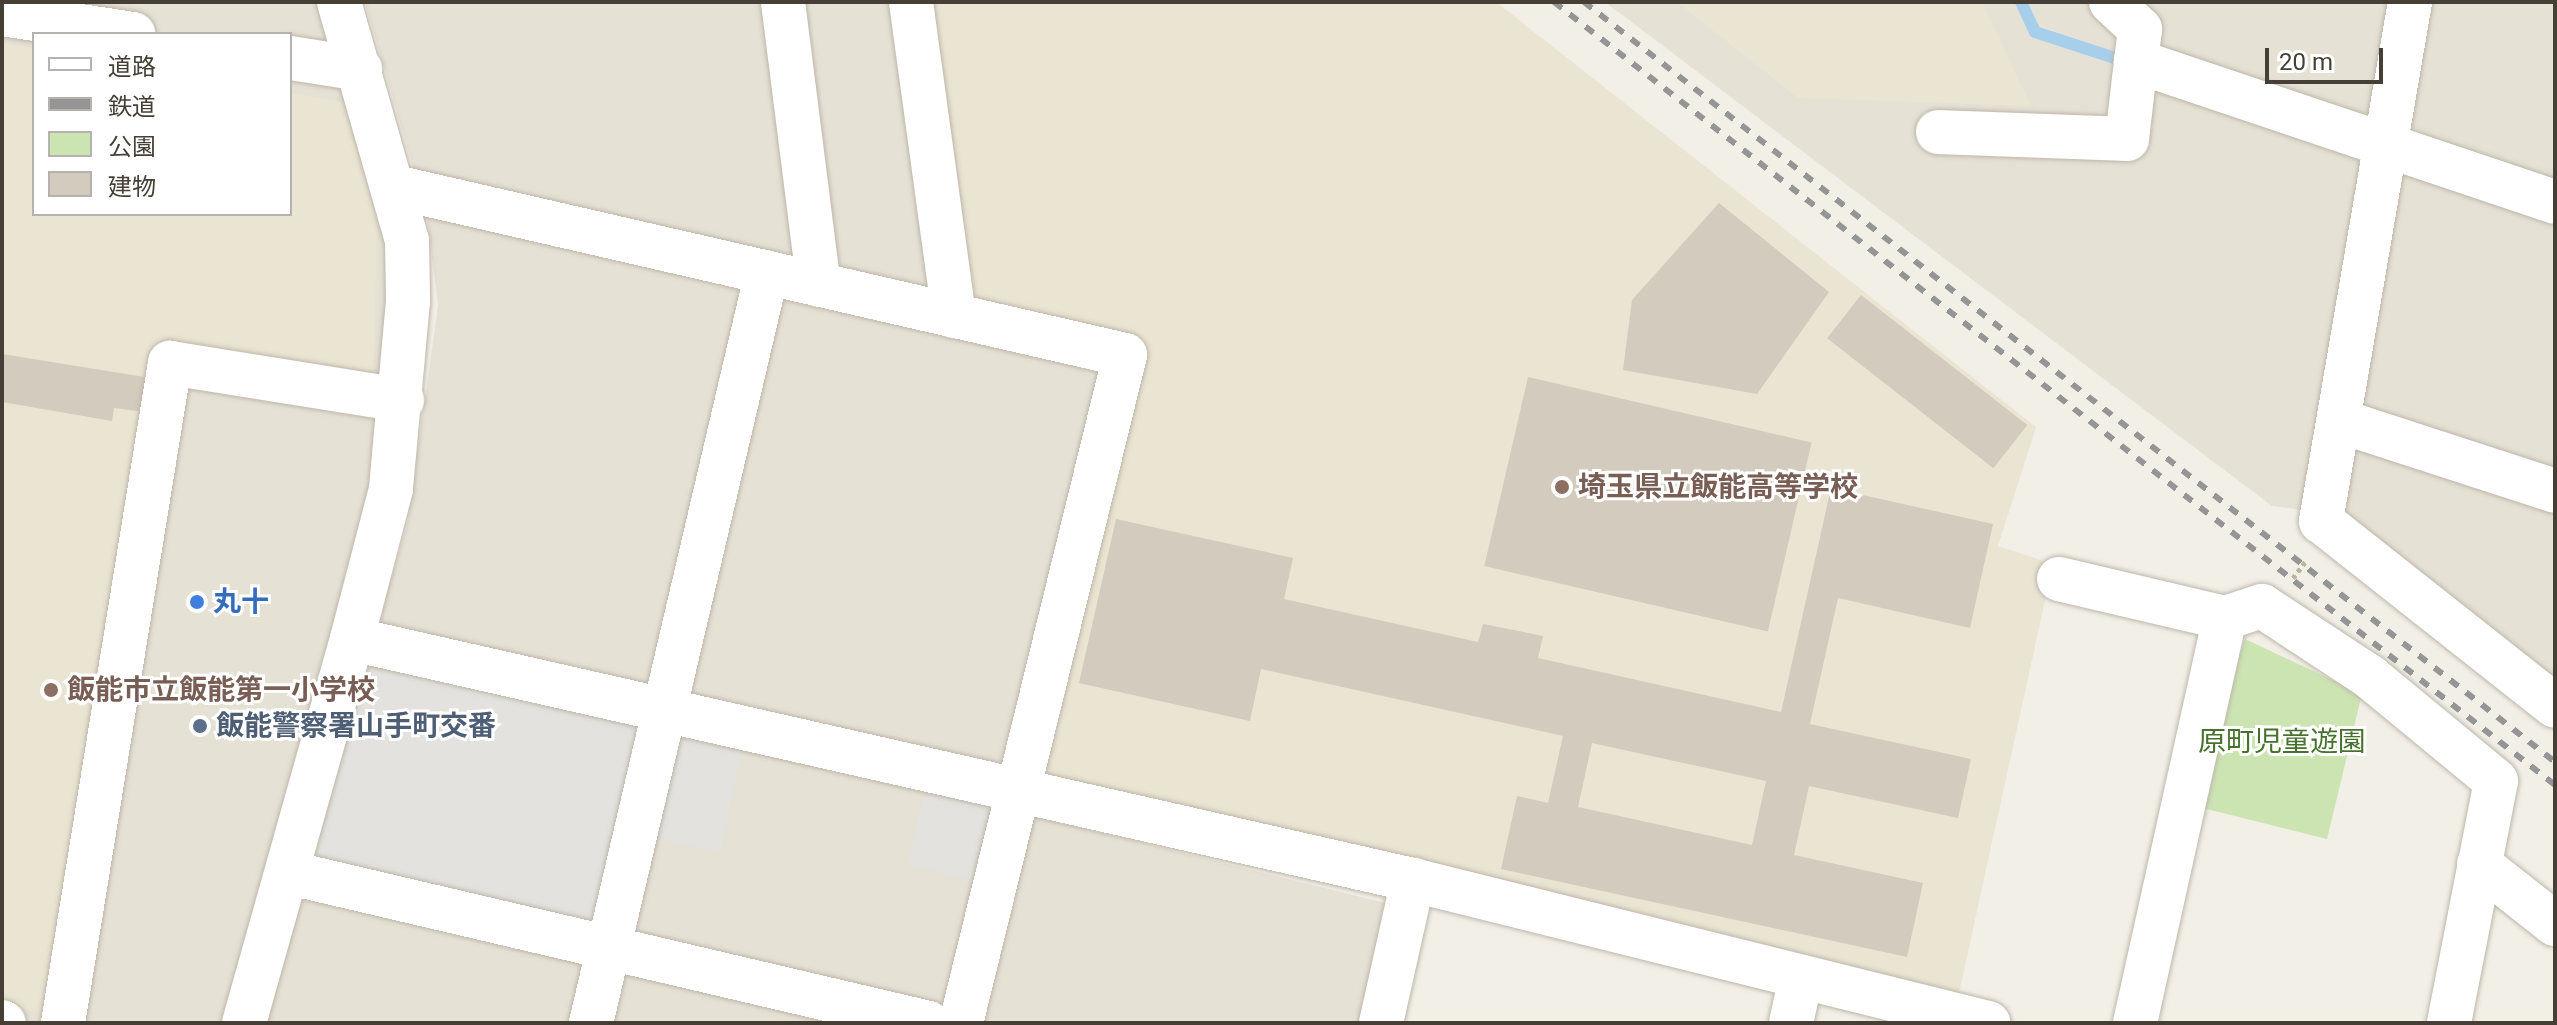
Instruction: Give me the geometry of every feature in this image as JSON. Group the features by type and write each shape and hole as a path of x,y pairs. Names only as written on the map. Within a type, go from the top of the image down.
{"street":[{"path":"244,1023 290,873 391,489 402,400 407,241 395,187 339,2"},
{"path":"783,2 819,285"},
{"path":"911,2 954,316"},
{"path":"1938,132 2127,139 2140,29 2111,2"},
{"path":"2410,2 2321,521 2555,706"},
{"path":"6,10 122,32"},
{"path":"292,58 360,69"},
{"path":"2136,61 2383,148 2555,202"},
{"path":"395,187 1125,355 961,1023"},
{"path":"591,1023 767,272"},
{"path":"63,1023 170,363 402,400"},
{"path":"2340,421 2555,491"},
{"path":"2059,579 2225,618 2262,606 2370,677 2496,781 2449,1023"},
{"path":"2135,1023 2225,618"},
{"path":"352,639 667,709 1017,794 1413,880 1988,1023"},
{"path":"2479,864 2555,924"},
{"path":"290,873 929,1023"},
{"path":"1381,1023 1413,880"},
{"path":"1791,1023 1801,977"}],"shaded area":[{"path":"2,2 339,2 395,187 402,400 242,1023 2,1023"},
{"path":"365,2 897,2 939,334 1103,373 1001,808 1397,906 1369,1023 266,1023 408,521 438,306 427,215"},
{"name":"埼玉県立飯能高等学校","path":"925,2 1496,2 2036,427 1998,546 2053,564 1959,993 1042,773 1139,342 963,301"},
{"path":"1605,2 2555,2 2555,677 2342,515 2272,506"},
{"path":"1677,2 1982,2 2031,106 1798,98"},
{"name":"飯能市立飯能第一小学校","path":"2,43 32,48 32,216 292,216 292,93 347,103 378,190 373,379 159,346 45,1016 2,1001"},
{"path":"381,664 650,725 601,935 314,865 364,677"},
{"path":"676,733 743,747 720,852 654,838"},
{"path":"925,791 1001,809 984,883 908,865"}],"green space":[{"name":"原町児童遊園","path":"2245,639 2362,694 2327,839 2195,806"}],"building":[{"path":"1719,203 1829,292 1757,394 1623,370 1632,300"},
{"path":"1861,295 2027,425 1993,468 1827,338"},
{"path":"2,354 151,378 145,412 114,408 112,421 2,402"},
{"path":"1528,377 1812,442 1768,631 1484,566"},
{"path":"1831,488 1993,524 1970,628 1838,598 1810,724 1971,759 1958,818 1809,786 1794,855 1923,883 1907,957 1501,869 1517,796 1548,803 1563,736 1261,669 1250,721 1079,683 1116,519 1293,558 1284,599 1478,642 1483,624 1543,636 1538,658 1781,712","holes":["1592,743 1766,781 1752,845 1578,807"]}],"waterway":[{"path":"2021,2 2035,32 2115,58"}],"railway":[{"path":"1554,2 2555,785"},
{"path":"1584,2 2555,762"}],"place":[{"name":"埼玉県立飯能高等学校","path":"1562,487"},
{"name":"丸十","path":"197,602"},
{"name":"飯能市立飯能第一小学校","path":"51,690"},
{"name":"飯能警察署山手町交番","path":"200,726"}]}
